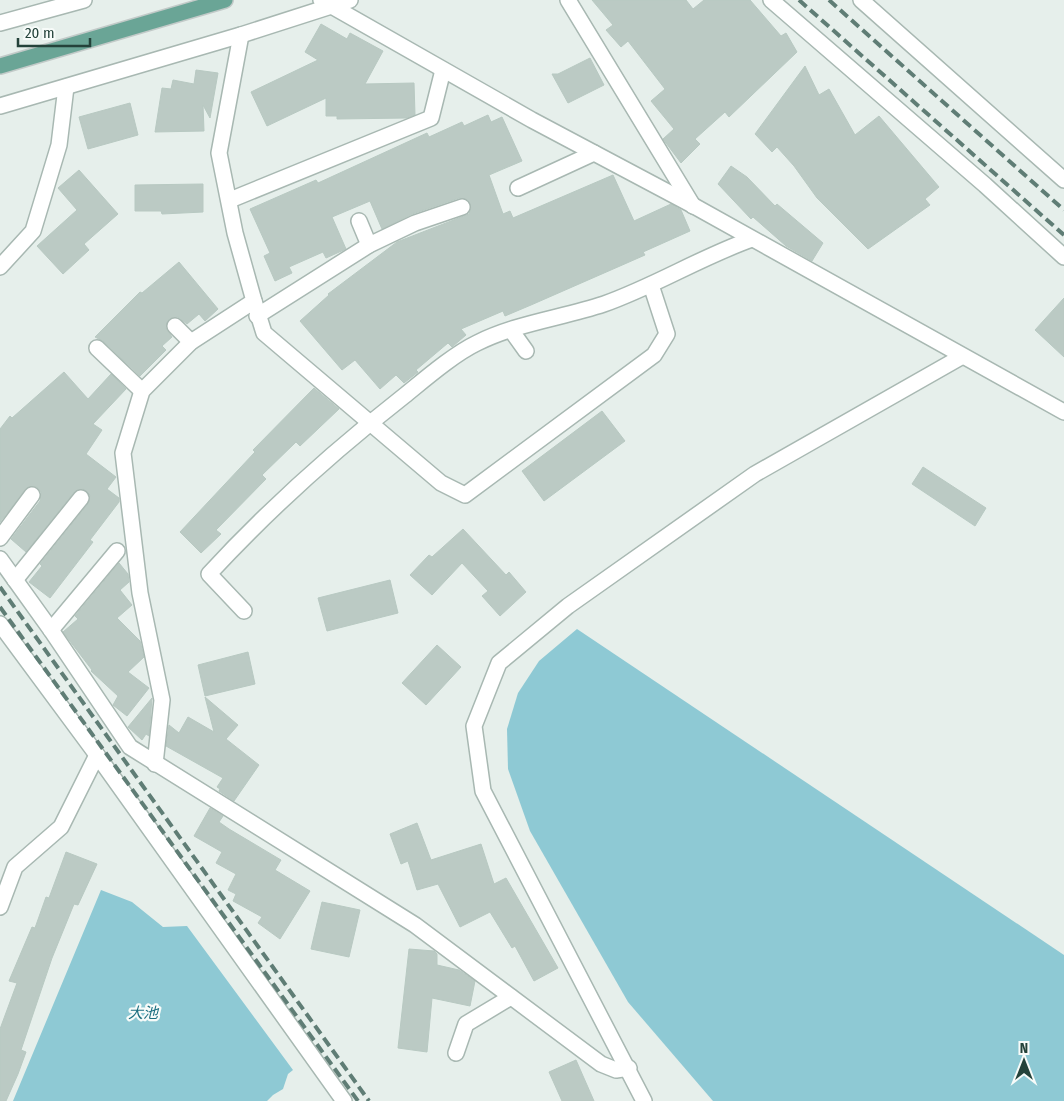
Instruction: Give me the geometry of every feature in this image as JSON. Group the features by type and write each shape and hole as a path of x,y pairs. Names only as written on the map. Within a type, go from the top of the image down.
{"main road":[{"path":"2,66 225,0"}],"street":[{"path":"0,23 84,0"},
{"path":"0,106 241,36 327,3 350,0"},
{"path":"568,0 694,206"},
{"path":"771,0 985,185 1064,257"},
{"path":"861,0 1064,180"},
{"path":"327,3 443,70 694,206 961,357 1064,412"},
{"path":"241,36 219,153 230,200 235,233 264,333 368,424 441,483 465,495 654,355 667,334 651,285"},
{"path":"230,200 431,118 443,70"},
{"path":"0,267 33,231 59,145 66,87"},
{"path":"518,188 594,153"},
{"path":"155,764 162,700 140,593 123,453 142,391 191,342 370,245 415,223 462,207"},
{"path":"359,221 370,245"},
{"path":"244,611 209,574 246,535 368,424 477,343 511,330 603,304 651,285 717,252 752,239"},
{"path":"175,326 191,342"},
{"path":"511,330 526,351"},
{"path":"97,348 142,391"},
{"path":"644,1101 483,791 474,726 499,663 568,606 755,474 961,357"},
{"path":"0,538 32,495"},
{"path":"15,580 81,498"},
{"path":"52,630 117,551"},
{"path":"0,559 52,630 130,748 415,925 601,1064 616,1070 628,1068"},
{"path":"0,624 97,755 344,1101"},
{"path":"0,907 15,867 61,827 97,755"},
{"path":"456,1053 466,1024 511,997"}],"water":[{"path":"577,629 1064,955 1064,1101 713,1101 628,1002 530,831 508,769 507,729 518,693 539,661"},
{"name":"大池","path":"101,890 132,902 163,927 187,926 293,1070 288,1074 283,1089 267,1101 13,1101"}],"building":[{"path":"592,0 686,0 693,9 704,0 750,0 781,36 786,33 797,52 729,117 725,112 695,139 700,144 681,163 663,139 674,129 651,101 665,89 628,41 621,47 606,30 613,25"},
{"path":"321,24 347,39 350,33 383,51 365,84 414,83 415,115 407,118 337,119 337,116 326,116 326,98 267,126 251,92 318,60 305,52"},
{"path":"590,58 604,85 568,103 552,74 558,74"},
{"path":"805,66 819,95 829,89 855,135 879,116 939,187 925,199 930,205 868,249 817,198 794,166 777,147 772,152 755,134"},
{"path":"196,70 218,73 210,118 203,105 204,131 155,132 162,88 171,89 173,80 194,84"},
{"path":"130,103 138,135 88,149 79,117"},
{"path":"488,115 491,122 502,117 522,161 489,175 503,214 510,211 513,218 613,175 634,221 671,204 681,210 690,231 643,252 645,255 531,305 505,316 503,311 461,329 466,335 452,347 448,343 416,370 418,372 404,383 396,375 380,389 355,360 342,370 300,321 328,294 397,242 469,214 471,208 468,200 459,198 412,214 382,229 370,201 332,217 346,249 326,258 323,252 289,267 292,273 275,281 264,256 270,253 250,209 316,180 318,183 427,133 429,137 462,122 464,126"},
{"path":"731,166 747,177 775,206 777,204 823,243 812,261 786,246 753,217 751,219 718,184"},
{"path":"79,170 118,214 84,244 89,250 63,274 37,246 77,210 58,188"},
{"path":"203,184 203,212 162,214 161,211 135,211 135,185"},
{"path":"179,262 218,309 205,321 199,314 187,324 178,317 169,319 166,328 172,337 162,346 166,350 140,376 103,341 95,337 140,292 142,293"},
{"path":"1064,298 1064,357 1035,330"},
{"path":"64,372 88,399 111,374 126,389 93,424 102,430 86,454 116,477 107,489 119,498 119,502 90,540 93,542 50,598 29,582 42,566 40,564 88,504 90,495 83,489 74,492 26,552 11,539 40,501 41,492 37,487 28,487 0,522 0,429 10,416 12,418"},
{"path":"314,388 339,409 300,446 296,442 262,475 266,479 216,530 221,534 201,553 180,532 255,452 253,450"},
{"path":"602,411 625,441 544,501 522,471"},
{"path":"923,467 986,508 975,526 912,484"},
{"path":"463,529 506,575 509,572 526,592 500,616 482,596 488,591 462,563 432,595 410,575 429,555 432,557"},
{"path":"119,563 128,574 129,582 120,590 132,605 117,618 140,641 144,657 128,672 149,688 127,716 113,705 118,696 91,671 63,632 78,619 75,616"},
{"path":"390,580 398,613 327,631 318,598"},
{"path":"437,645 461,667 426,705 402,683"},
{"path":"248,652 255,684 205,696 198,665"},
{"path":"205,697 238,725 226,739 259,765 234,801 219,791 220,789 217,787 223,778 166,746 169,725 179,733 188,717 214,732"},
{"path":"152,698 149,736 146,734 142,740 128,727"},
{"path":"210,808 223,816 219,822 281,860 275,870 310,891 280,939 258,923 262,917 233,901 236,894 228,890 236,874 216,863 222,852 194,836"},
{"path":"417,823 431,860 481,844 494,884 506,878 558,968 534,981 515,946 512,948 490,912 460,927 438,884 417,890 408,861 401,864 390,834"},
{"path":"66,852 97,864 78,905 74,904 52,958 21,1050 26,1052 18,1074 6,1101 0,1101 0,1029 17,983 9,981 32,927 35,928 46,897 49,898"},
{"path":"322,902 360,910 349,957 311,949"},
{"path":"409,949 434,951 437,954 437,965 459,970 475,981 470,1006 432,998 427,1052 398,1048"},
{"path":"576,1060 594,1101 562,1101 549,1072"}],"railway":[{"path":"799,0 1064,235"},
{"path":"829,0 1064,210"},
{"path":"0,587 369,1101"},
{"path":"0,607 358,1101"}]}
